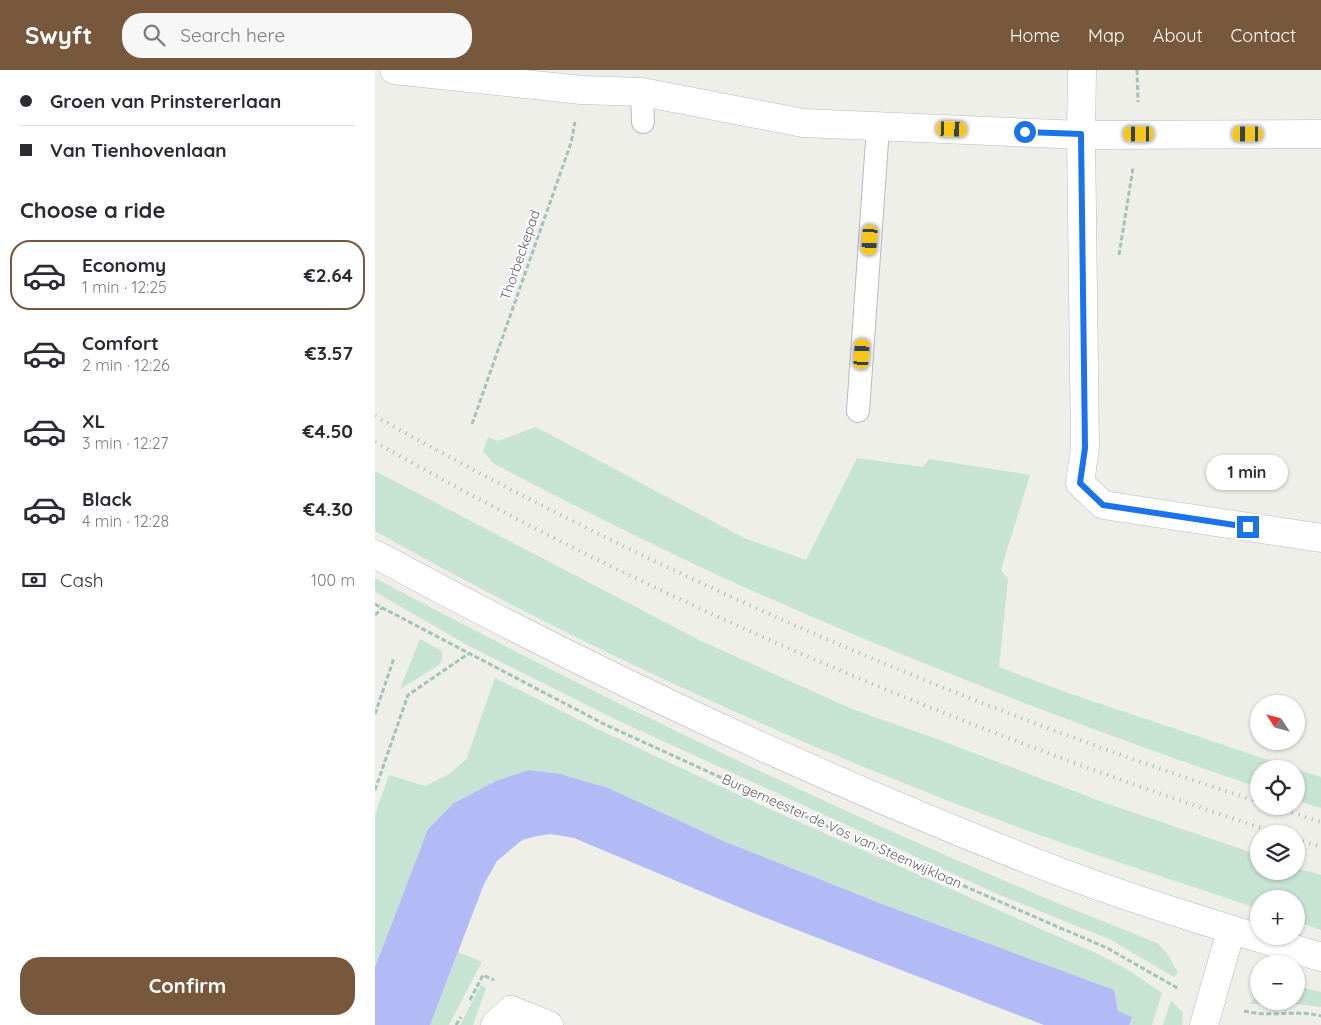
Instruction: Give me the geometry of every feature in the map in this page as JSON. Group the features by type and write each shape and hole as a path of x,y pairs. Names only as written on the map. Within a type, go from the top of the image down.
{"street":[{"path":"394,70 582,80 644,81 803,124 1081,134 1321,134"},
{"path":"1082,70 1081,134 1085,448 1080,483 1103,505 1321,538"},
{"path":"375,554 541,642 733,734 1061,872 1231,930 1321,957"},
{"path":"1208,1013 1231,930"},
{"path":"495,1025 511,1010 549,1025"}],"lane":[{"path":"643,122 644,81"},
{"path":"858,411 878,126"}],"path":[{"path":"1118,257 1139,134 1137,70"},
{"name":"Thorbeckepad","path":"472,424 571,143 582,80"},
{"name":"Burgemeester de Vos van Steenwijklaan","path":"375,604 613,728 842,833 1109,949 1167,984 1208,1013 1249,1012 1269,1015 1294,1013 1321,1016"},
{"path":"375,615 382,608"},
{"path":"375,790 408,695 468,654"},
{"path":"375,714 394,658"}],"green space":[{"path":"536,427 744,538 806,560 857,458 923,467 929,459 1030,475 1001,570 1008,579 999,667 1068,693 1268,760 1250,760 1250,785 1137,745 900,654 746,588 637,537 494,464 483,451 488,437 498,441"},
{"path":"375,471 701,641 852,709 1108,804 1250,852 1250,880 1305,880 1305,871 1321,875 1321,930 1305,924 1305,890 1250,890 1250,906 1109,859 962,806 811,745 663,679 518,608 375,531"},
{"path":"375,578 532,660 770,776 1012,884 1157,943 1167,953 1178,973 1174,977 1111,940 993,892 617,720 469,646 375,592"},
{"path":"420,639 442,651 442,660 439,665 400,689"},
{"path":"495,678 591,726 756,803 1102,956 1128,970 1162,993 1152,1025 1129,1025 1131,1018 1118,1011 1113,990 882,904 726,842 608,788 496,781 455,803 428,829 375,967 375,815 389,775 425,786 447,775 466,760"},
{"path":"1305,772 1321,777 1321,808 1305,803"},
{"path":"458,952 482,962 449,1025 430,1025"},
{"path":"481,985 486,988 473,1025 460,1025"},
{"path":"1305,988 1321,992 1321,1007 1305,1005"},
{"path":"1171,1000 1183,1013 1182,1025 1163,1025"}],"water":[{"path":"529,770 560,774 608,788 726,842 882,904 1114,990 1118,1011 1132,1017 1129,1025 1044,1025 748,911 574,838 551,834 522,840 497,861 484,884 430,1025 375,1025 375,967 428,829 454,803 496,781"}],"railway":[{"path":"375,416 481,474 589,529 807,631 918,678 1031,722 1250,799"},
{"path":"375,442 593,558 705,611 818,661 1047,753 1253,825"},
{"path":"1300,815 1321,822"},
{"path":"1305,842 1321,847"}],"route":[{"path":"1025,132 1081,134 1085,448 1080,483 1103,505 1248,527"}]}
